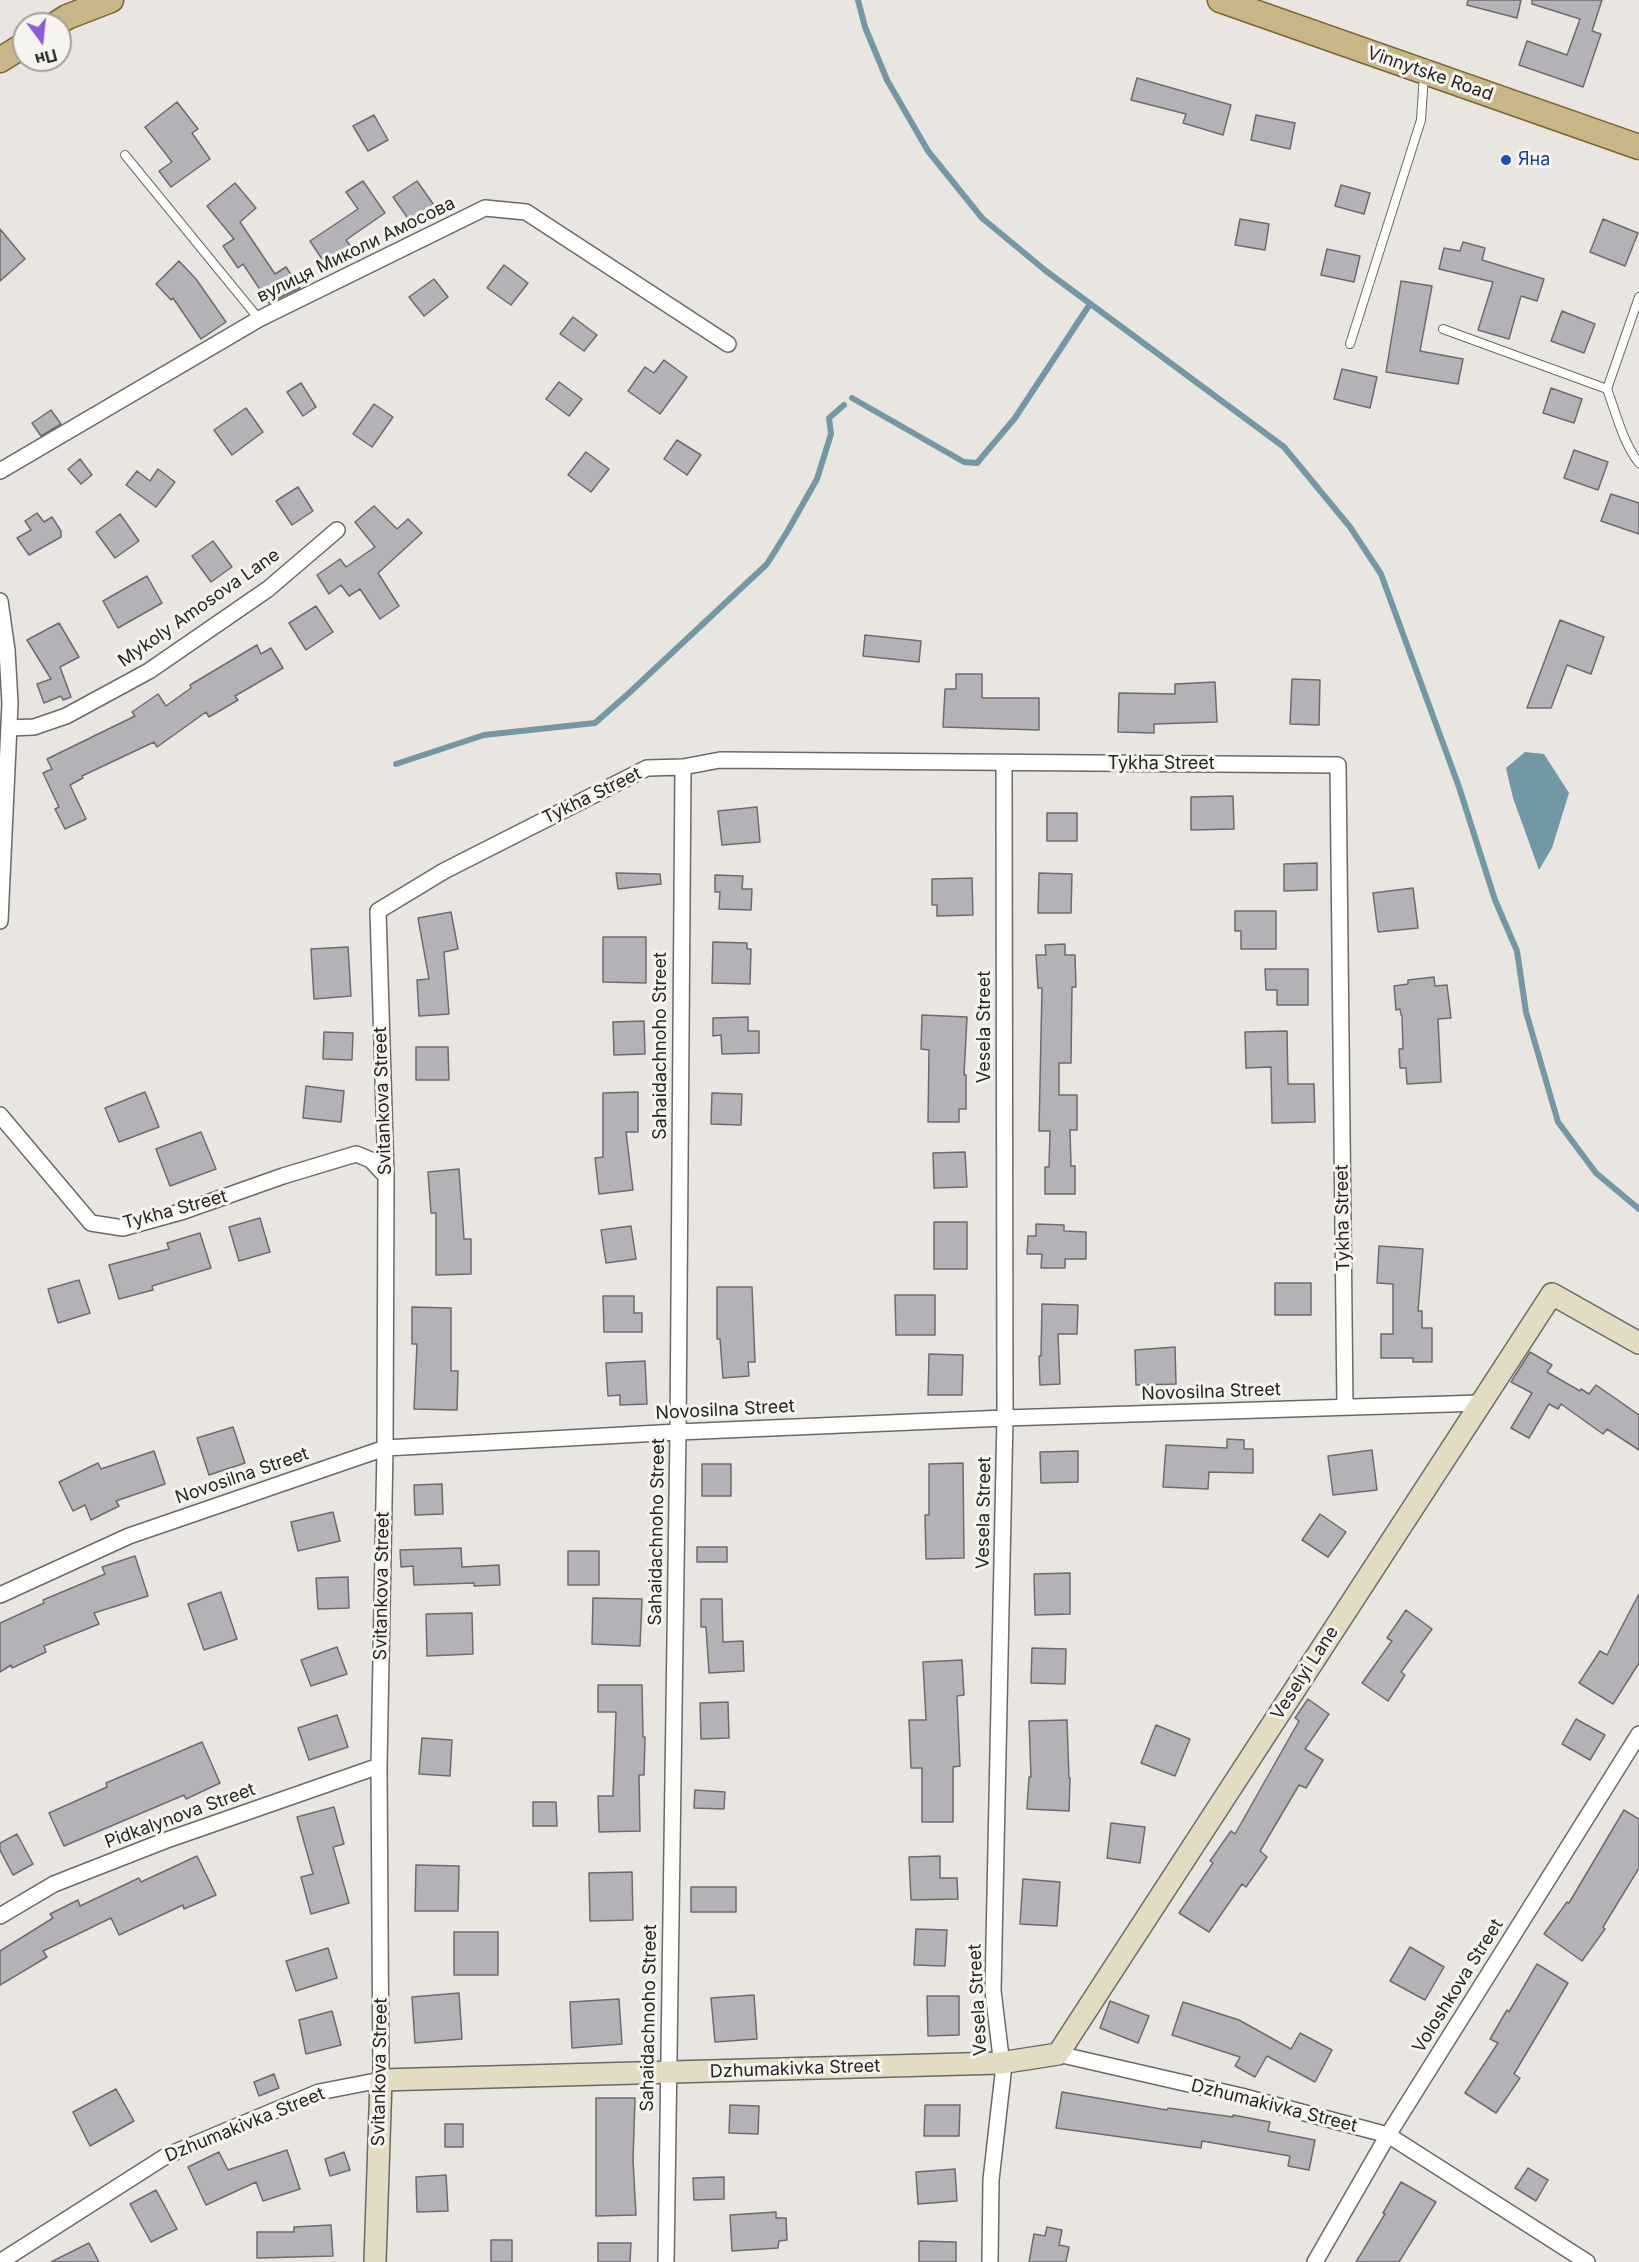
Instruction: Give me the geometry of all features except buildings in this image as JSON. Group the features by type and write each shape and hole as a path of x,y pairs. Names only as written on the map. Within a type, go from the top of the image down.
{"main road":[{"path":"72,15 111,0"},
{"name":"Vinnytske Road","path":"1220,0 1639,147"}],"street":[{"name":"вулиця Миколи Амосова","path":"0,471 259,319 485,208 526,212 728,344"},
{"name":"Mykoly Amosova Lane","path":"9,728 34,727 66,716 149,671 268,589 337,530"},
{"path":"0,602 7,650 10,703 0,921"},
{"name":"Tykha Street","path":"378,911 444,871 647,768 683,766 720,760 1338,765 1345,1407"},
{"name":"Vesela Street","path":"990,2262 991,2180 1003,2074 993,1991 1005,1418 1004,763"},
{"name":"Sahaidachnoho Street","path":"666,2262 678,1432 683,766"},
{"name":"Svitankova Street","path":"375,2262 381,2080 379,1766 385,1448 386,1176 378,911"},
{"name":"Tykha Street","path":"0,1115 91,1223 123,1228 184,1211 325,1162 356,1154 371,1160 386,1176"},
{"name":"Veselyi Lane","path":"1058,2054 1552,1294 1639,1343"},
{"name":"Novosilna Street","path":"0,1595 129,1536 385,1448 678,1432 1005,1418 1480,1403"},
{"name":"Voloshkova Street","path":"1315,2262 1388,2135 1639,1734"},
{"name":"Pidkalynova Street","path":"0,1916 54,1884 164,1841 379,1766"},
{"name":"Dzhumakivka Street","path":"0,2262 166,2156 319,2092 381,2080 1000,2063 1058,2054 1240,2096 1388,2135 1587,2262"}],"lane":[{"path":"1350,344 1421,120 1425,73"},
{"path":"125,155 259,319"},
{"path":"1639,297 1607,389 1634,457 1639,463"},
{"path":"1443,329 1607,389"}],"water":[{"path":"1525,752 1544,754 1569,793 1552,848 1539,870 1513,798 1506,768"}],"waterway":[{"path":"858,0 865,27 887,80 928,151 982,218 1046,271 1284,447 1350,527 1381,574 1459,787 1495,900 1517,951 1526,1012 1558,1122 1596,1173 1639,1209"},
{"path":"852,398 964,462 977,463 1015,418 1090,304"},
{"path":"396,764 484,735 595,723 767,564 817,479 831,434 829,418 844,405"}],"place":[{"name":"Яна","path":"1506,160"}]}
